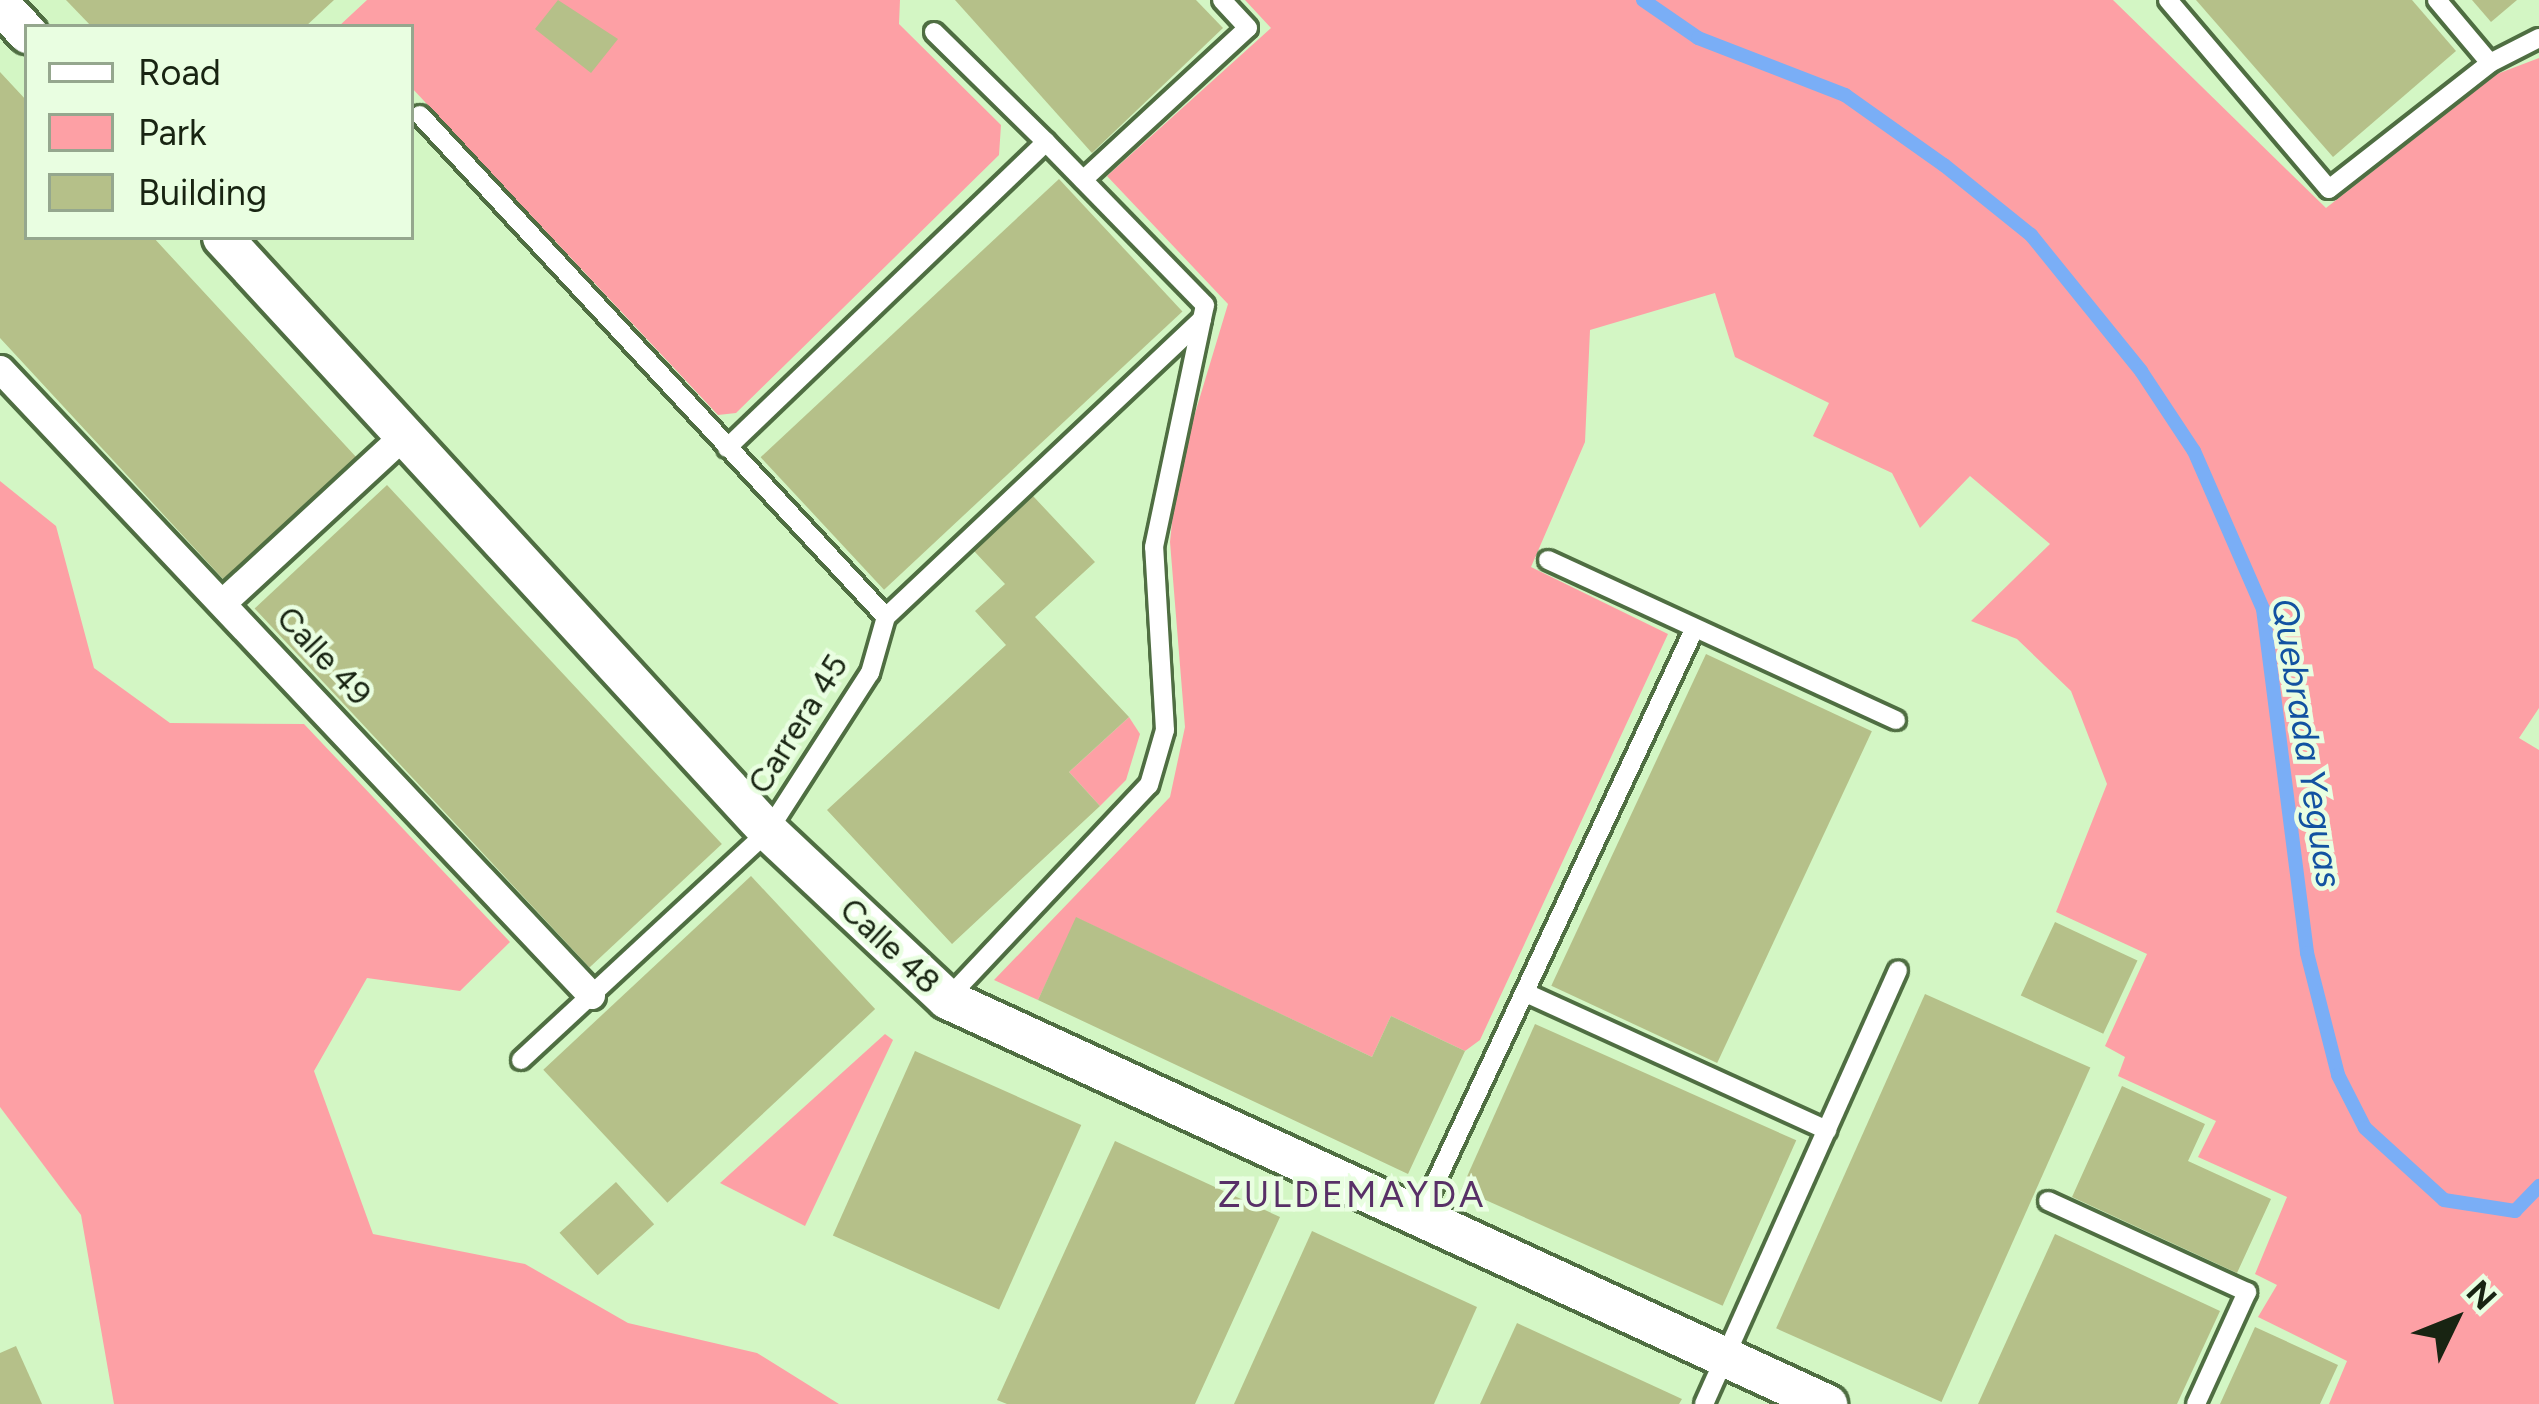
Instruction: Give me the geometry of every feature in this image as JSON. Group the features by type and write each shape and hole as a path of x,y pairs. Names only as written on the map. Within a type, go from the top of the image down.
{"street":[{"name":"Calle 48","path":"225,240 407,432 767,831 947,998 1417,1222 1826,1404"},
{"name":"Calle 49","path":"0,369 591,994"},
{"path":"224,601 407,432"}],"lane":[{"path":"1083,180 1247,28 1222,0"},
{"path":"2168,0 2329,189 2490,63 2539,38"},
{"path":"2437,0 2490,63"},
{"path":"934,32 1083,180 1203,312"},
{"path":"419,115 886,617 1203,312"},
{"path":"727,448 1046,142"},
{"path":"947,998 1149,785 1165,730 1154,548 1203,312"},
{"path":"1548,560 1693,632 1896,720"},
{"name":"Carrera 45","path":"521,1060 767,831 870,673 886,617"},
{"path":"1417,1222 1693,632"},
{"path":"1704,1404 1898,970"},
{"path":"1526,993 1827,1130"},
{"path":"2048,1201 2247,1292 2195,1404"}],"green space":[{"path":"367,0 900,0 899,24 1001,125 999,155 736,413 718,415 414,90 414,24 341,24"},
{"path":"1245,0 2113,0 2326,208 2497,74 2539,58 2539,708 2519,738 2539,750 2539,1404 2329,1404 2347,1361 2258,1317 2277,1285 2255,1274 2287,1197 2198,1157 2216,1121 2118,1076 2125,1057 2105,1046 2147,954 2056,912 2107,784 2071,691 2017,639 1971,621 2050,544 1970,476 1920,528 1892,473 1813,436 1829,403 1735,357 1715,293 1590,330 1585,442 1531,567 1668,634 1480,1040 1465,1051 1391,1016 1372,1057 1077,918 1038,1000 994,980 1170,797 1185,727 1170,542 1177,473 1228,304 1107,176 1271,28"},
{"path":"0,481 56,526 94,668 170,723 304,724 510,942 460,991 367,978 314,1071 373,1234 525,1264 628,1323 757,1353 839,1404 114,1404 81,1215 0,1107"},
{"path":"1129,717 1140,734 1126,780 1100,806 1069,772"},
{"path":"885,1034 893,1040 805,1226 720,1183"}],"building":[{"path":"66,0 334,0 308,24 89,24"},
{"path":"558,0 618,39 591,73 535,29"},
{"path":"955,0 1196,0 1223,28 1092,153"},
{"path":"2196,0 2412,0 2456,51 2333,157"},
{"path":"2472,0 2517,0 2491,22"},
{"path":"0,72 24,98 24,240 156,240 357,458 224,580 0,338"},
{"path":"1059,179 1182,311 884,590 761,457"},
{"path":"387,485 722,844 589,968 255,608"},
{"path":"1033,496 1095,562 1035,617 1129,717 1069,772 1100,806 952,944 827,810 1006,645 975,611 1005,584 974,551"},
{"path":"1706,654 1872,731 1717,1063 1551,986"},
{"path":"751,876 875,1009 667,1203 543,1070"},
{"path":"1076,917 1372,1057 1391,1016 1465,1051 1408,1174 1038,1000"},
{"path":"2055,922 2137,960 2103,1034 2021,995"},
{"path":"1925,994 2090,1068 1941,1402 1776,1328"},
{"path":"1535,1024 1796,1140 1723,1306 1461,1189"},
{"path":"915,1051 1081,1125 999,1310 833,1236"},
{"path":"2122,1086 2205,1124 2188,1161 2271,1199 2237,1273 2072,1197"},
{"path":"1115,1141 1280,1217 1195,1404 1007,1404 997,1400"},
{"path":"616,1182 654,1224 598,1275 560,1233"},
{"path":"1312,1231 1477,1307 1434,1404 1234,1404"},
{"path":"2055,1234 2220,1311 2177,1404 1978,1404"},
{"path":"1517,1323 1682,1399 1679,1404 1480,1404"},
{"path":"2255,1327 2338,1365 2320,1404 2220,1404"},
{"path":"16,1346 42,1404 0,1404 0,1353"}],"waterway":[{"name":"Quebrada Yeguas","path":"1643,0 1698,38 1845,95 1944,165 2031,235 2141,371 2194,451 2263,609 2307,953 2338,1075 2365,1128 2444,1200 2515,1211 2539,1186"}],"district":[{"name":"ZULDEMAYDA","path":"1352,1195"}]}
